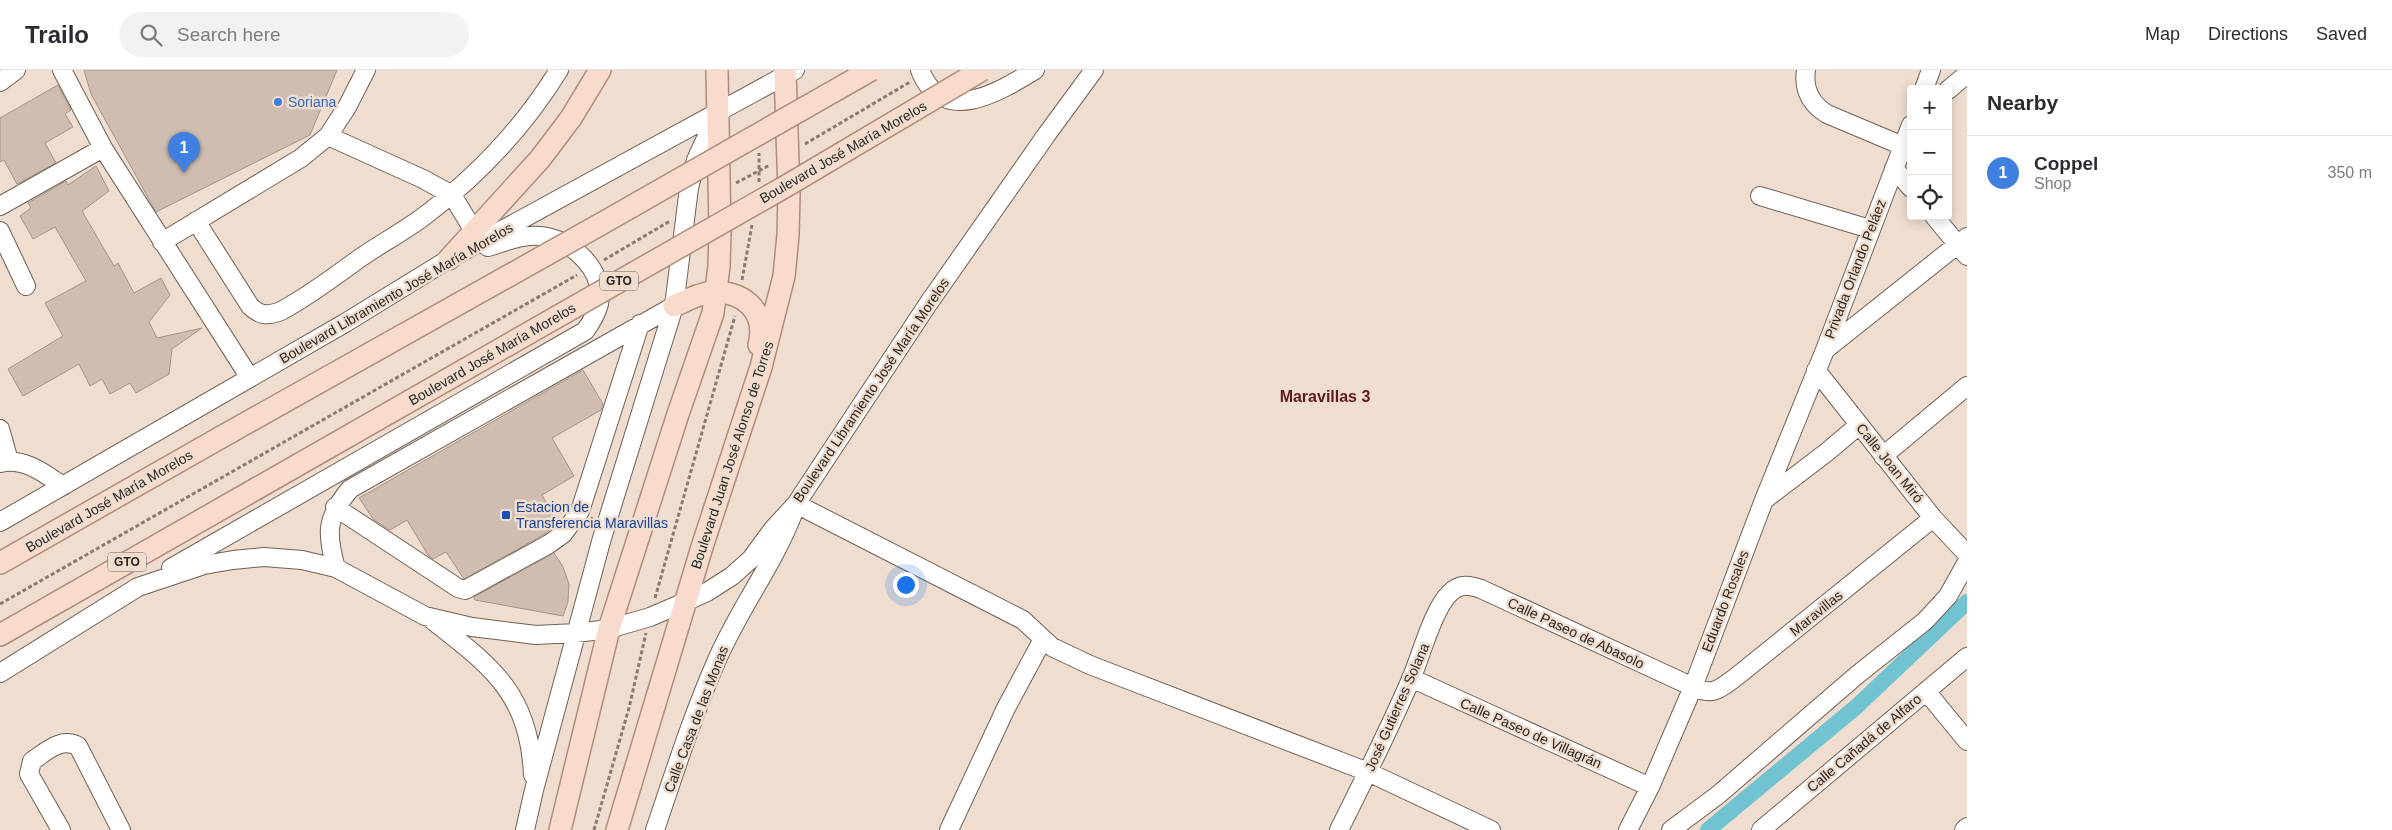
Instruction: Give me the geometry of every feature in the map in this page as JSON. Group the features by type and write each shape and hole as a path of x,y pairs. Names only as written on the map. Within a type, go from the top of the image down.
{"main road":[{"path":"449,259 540,159 571,118 600,70"},
{"path":"559,825 609,629 678,414 713,313 716,292 720,191 717,70"},
{"name":"Boulevard José María Morelos","path":"0,563 871,70"},
{"name":"Boulevard José María Morelos","path":"0,635 788,185 982,70"},
{"name":"Boulevard Juan José Alonso de Torres","path":"617,830 685,602 761,367 784,276 788,235 789,72"},
{"path":"674,306 706,293 716,292 739,297 757,311 761,321 762,331 724,454 719,494"}],"street":[{"path":"0,82 16,70"},
{"path":"62,70 103,148 250,378"},
{"path":"162,242 301,158 328,136 348,107 366,70"},
{"path":"196,220 250,306 256,313 272,315 305,297 452,195 517,130 559,70"},
{"path":"921,72 932,90 943,99 960,102 994,92 1035,70"},
{"name":"Boulevard Libramiento José María Morelos","path":"0,673 138,587 204,565 233,560 264,557 302,560 336,568 425,616 504,632 536,635 609,629 650,617 707,592 732,576 751,559 772,529 796,504 928,304 1094,70"},
{"path":"1806,70 1807,89 1810,99 1817,108 1903,146"},
{"path":"1925,85 1931,70"},
{"name":"Boulevard Libramiento José María Morelos","path":"0,522 250,378 449,259 789,72"},
{"path":"1952,87 1967,74"},
{"path":"526,830 534,790 602,538 674,306 696,160 718,112"},
{"name":"Privada Orlando Peláez","path":"1816,370 1909,130"},
{"path":"328,136 423,179 452,195 474,230"},
{"path":"0,206 103,148"},
{"path":"1894,168 1907,183"},
{"path":"1760,196 1870,229"},
{"path":"1825,350 1964,246 1938,220"},
{"path":"0,231 26,286"},
{"path":"138,587 585,331 594,318 600,302 597,284 590,267 579,252 562,240 540,236 519,238 449,259"},
{"path":"336,568 330,539 330,525 336,507 350,489 674,306"},
{"path":"336,507 458,588 465,590 549,544 573,523 580,511 640,324"},
{"name":"Calle Joan Miró","path":"1816,370 1933,518 1967,554"},
{"name":"Eduardo Rosales","path":"1628,830 1650,787 1693,687 1816,370"},
{"path":"1883,456 1967,386"},
{"path":"1764,500 1859,425"},
{"path":"0,429 4,462 32,466 63,486"},
{"path":"796,504 1023,620 1052,647 1090,665 1368,772 1491,830"},
{"name":"Calle Casa de las Monas","path":"655,830 716,662 736,620 778,549 796,504"},
{"name":"Maravillas","path":"1693,687 1709,693 1720,689 1933,518"},
{"path":"1671,830 1718,795 1857,675 1925,621 1948,596 1967,562"},
{"name":"Calle Paseo de Abasolo","path":"1457,588 1464,585 1481,589 1693,687"},
{"name":"José Gutierres Solana","path":"1339,830 1411,678 1440,606 1457,588"},
{"path":"425,616 488,666 506,685 521,711 527,730 532,757 534,790"},
{"path":"949,830 1014,693 1043,639"},
{"name":"Calle Cañadá de Alfaro","path":"1760,830 1967,656"},
{"name":"Calle Paseo de Villagrán","path":"1411,678 1650,787"},
{"path":"1926,691 1967,741"},
{"path":"61,830 29,774 32,761 62,742 70,742 78,746 121,830"},
{"path":"1964,830 1967,827"}],"path":[{"path":"720,191 760,171 921,72"},
{"path":"758,188 760,171"},
{"path":"0,604 687,211"},
{"path":"594,830 629,708 650,617 733,327 754,215"}],"building":[{"path":"84,70 337,70 310,135 156,212 91,94"},
{"path":"58,85 71,110 65,114 73,127 45,143 56,163 17,184 4,160 0,162 0,118"},
{"path":"96,166 109,191 82,211 114,266 118,263 134,293 161,278 170,295 149,322 157,338 202,328 172,349 169,374 136,393 130,383 110,394 102,379 90,386 79,364 23,396 8,369 63,336 45,303 86,281 55,227 33,239 20,216 31,208 28,203 66,181 68,185"},
{"path":"583,370 603,404 601,410 552,438 574,476 542,495 558,523 543,535 464,579 446,552 433,559 428,555 407,520 390,530 374,520 359,498"},
{"path":"554,553 563,567 569,584 568,602 563,616 475,600 474,597"}],"waterway":[{"path":"1708,830 1856,707 1967,602"}],"place":[{"name":"Soriana","path":"278,102"},
{"name":"Coppel","path":"184,173"},
{"name":"Estacion de Transferencia Maravillas","path":"506,515"}],"district":[{"name":"Maravillas 3","path":"1325,396"}]}
